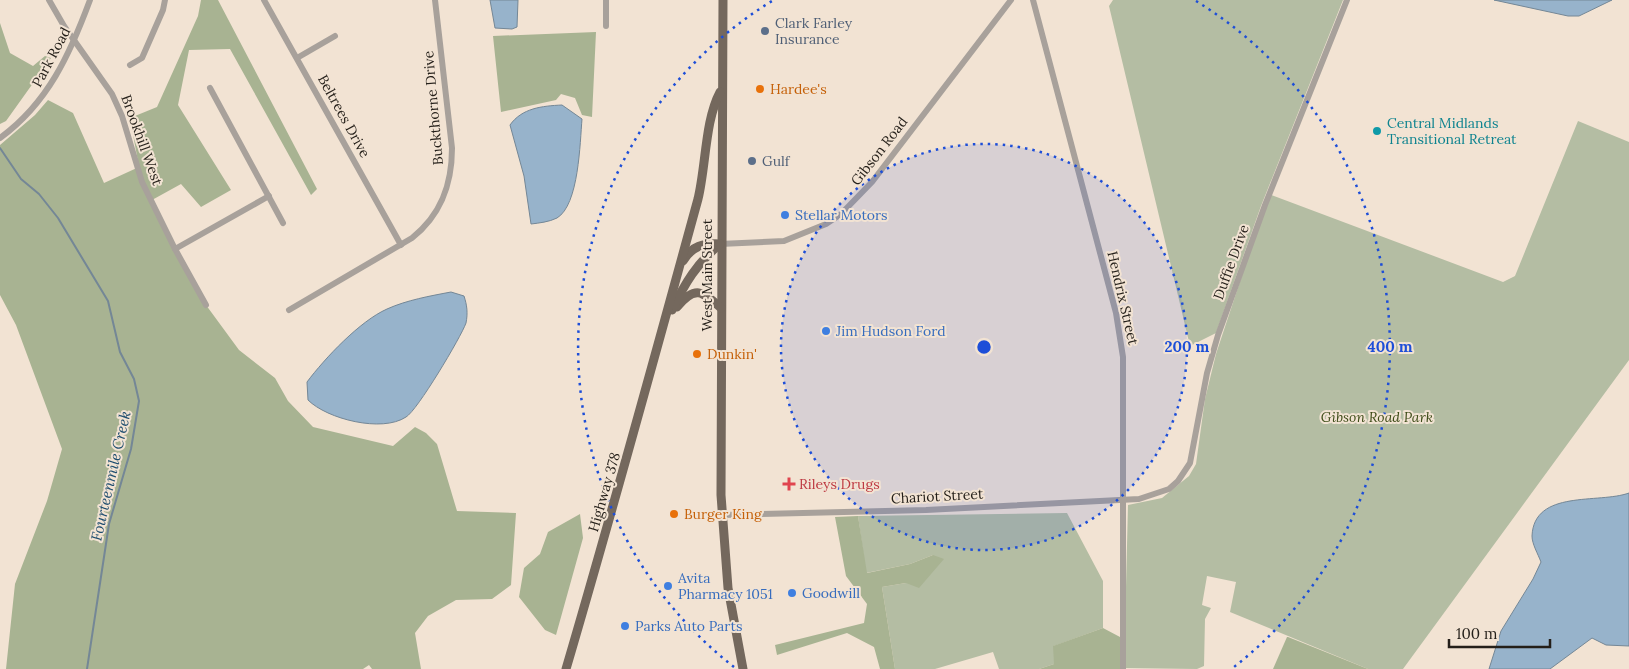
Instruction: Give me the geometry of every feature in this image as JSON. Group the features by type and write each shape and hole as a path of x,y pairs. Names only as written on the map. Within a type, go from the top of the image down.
{"main road":[{"name":"West Main Street","path":"723,0 720,244 722,514 728,588 743,669"},
{"path":"666,321 700,189 713,109 722,90"},
{"path":"678,272 694,248 704,244 720,244"},
{"path":"666,321 689,276 720,244"},
{"path":"666,321 684,299 695,292 707,295 721,308"},
{"name":"Highway 378","path":"566,669 666,321"}],"street":[{"name":"Brookhill West","path":"49,0 115,101 122,116 142,182 175,249 206,305"},
{"name":"Park Road","path":"0,138 25,117 43,98 56,79 75,41 90,0"},
{"path":"130,65 142,58 163,10 165,0"},
{"name":"Beltrees Drive","path":"264,0 401,245"},
{"name":"Buckthorne Drive","path":"289,310 401,245 421,231 437,211 449,185 452,148 435,0"},
{"path":"606,0 606,26"},
{"name":"Gibson Road","path":"720,244 784,241 826,224 841,214 872,182 1011,0"},
{"name":"Hendrix Street","path":"1033,0 1120,332 1125,377 1123,669"},
{"name":"Duffie Drive","path":"1124,500 1155,495 1169,489 1178,481 1190,463 1207,373 1218,335 1265,205 1347,0"},
{"path":"297,58 334,36"},
{"path":"210,88 283,223"},
{"path":"175,249 269,196"},
{"name":"Chariot Street","path":"722,514 926,510 1124,500"}],"green space":[{"path":"201,0 218,0 317,189 311,195 230,49 189,50 178,105 231,190 201,207 181,184 152,200 206,305 239,350 275,378 288,401 313,427 393,446 415,427 426,433 437,444 457,511 516,513 511,585 492,599 456,600 428,616 415,633 421,669 372,669 369,665 363,669 6,669 15,584 47,501 62,449 16,325 0,295 0,145 35,115 48,100 73,113 104,183 139,167 130,118 157,107 198,16"},
{"path":"1113,0 1343,0 1261,206 1216,333 1190,346 1109,6"},
{"path":"0,23 10,53 33,66 45,56 51,58 6,121 0,124"},
{"path":"596,32 592,117 582,115 575,98 561,94 556,100 501,112 493,36"},
{"name":"Gibson Road Park","path":"1578,121 1629,142 1629,360 1403,669 1368,669 1230,612 1236,582 1207,576 1202,605 1211,608 1205,619 1204,666 1197,669 1124,668 1128,505 1162,498 1189,476 1196,464 1205,399 1216,354 1269,194 1503,282 1515,276"},
{"path":"1067,513 1103,581 1103,628 1054,646 1054,664 1039,669 999,669 993,652 935,669 895,669 882,587 906,583 933,555 910,564 866,573 858,516"},
{"path":"580,514 583,538 556,635 545,630 519,597 524,568 540,554 548,532"},
{"path":"858,516 867,573 910,564 933,555 944,559 919,588 906,583 882,587 895,669 880,669 874,647 847,633 777,655 775,645 864,623 867,604 846,576 835,517"},
{"path":"1103,628 1120,637 1121,669 1039,669 1054,664 1053,646"},
{"path":"1288,637 1368,669 1273,669"}],"water":[{"path":"490,0 518,0 517,27 512,29 495,28"},
{"path":"1494,0 1612,0 1579,16 1568,16"},
{"path":"562,105 582,119 574,187 564,211 557,218 531,224 524,176 510,125 526,111 540,107"},
{"path":"451,292 464,296 467,309 466,323 448,357 412,412 406,417 396,422 383,424 355,422 328,413 308,400 307,382 323,362 366,322 395,306"},
{"path":"1629,493 1629,646 1606,645 1592,638 1550,669 1489,669 1501,631 1533,579 1541,562 1532,539 1536,521 1544,511 1556,505 1570,501"}],"waterway":[{"name":"Fourteenmile Creek","path":"0,148 21,179 39,194 58,218 108,301 120,352 134,379 139,401 131,449 109,524 87,669"}],"place":[{"name":"Clark Farley Insurance","path":"765,31"},
{"name":"Hardee's","path":"760,89"},
{"name":"Central Midlands Transitional Retreat","path":"1377,131"},
{"name":"Gulf","path":"752,161"},
{"name":"Stellar Motors","path":"785,215"},
{"name":"Jim Hudson Ford","path":"826,331"},
{"name":"Dunkin'","path":"697,354"},
{"name":"Rileys Drugs","path":"789,484"},
{"name":"Burger King","path":"674,514"},
{"name":"Avita Pharmacy 1051","path":"668,586"},
{"name":"Goodwill","path":"792,593"},
{"name":"Parks Auto Parts","path":"625,626"}]}
